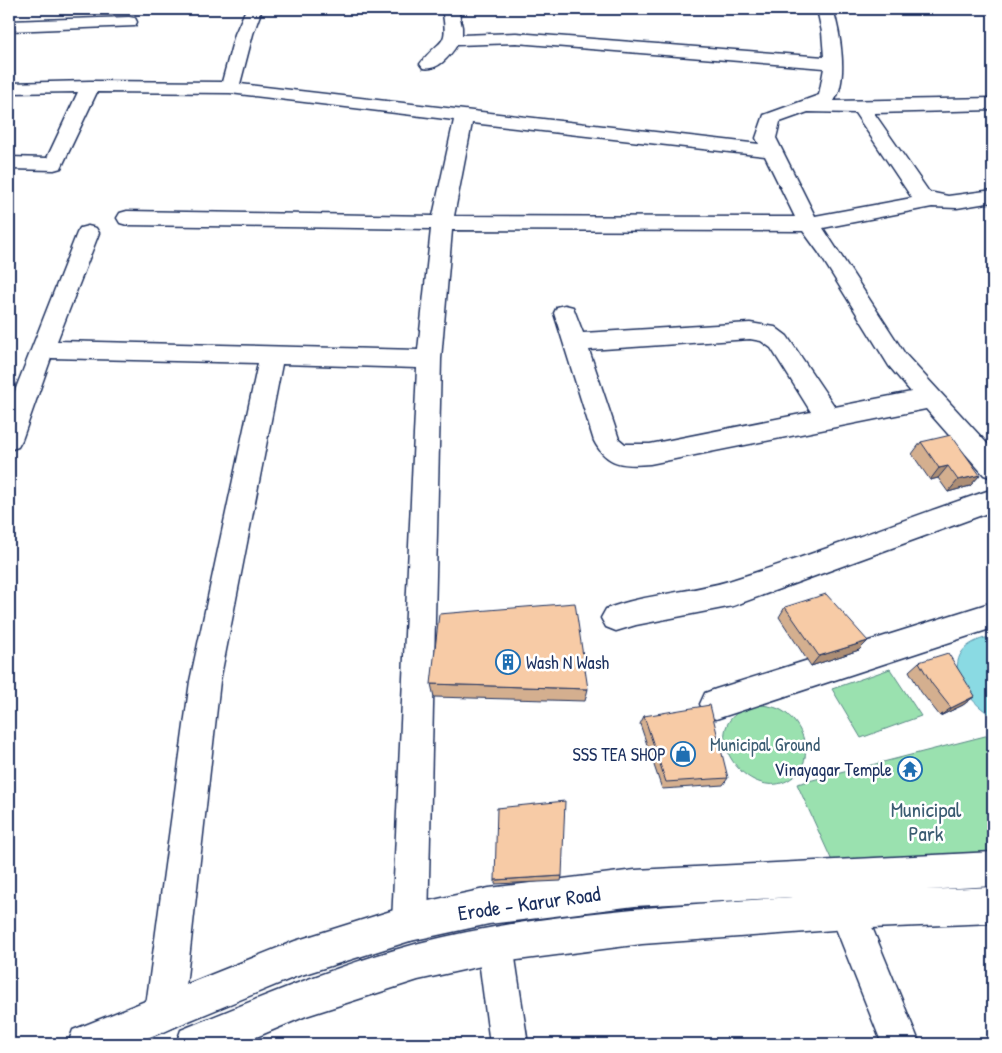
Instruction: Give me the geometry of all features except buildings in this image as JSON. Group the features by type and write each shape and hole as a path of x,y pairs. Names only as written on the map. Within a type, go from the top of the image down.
{"street":[{"path":"230,88 244,34 254,9"},
{"path":"429,64 446,49 452,40 454,21 446,9"},
{"path":"825,9 833,35 834,74 827,98 771,119 766,138 808,224 827,248 896,360 993,468"},
{"path":"9,26 128,22"},
{"path":"452,40 516,38 833,63"},
{"path":"9,163 54,164 90,86"},
{"path":"9,88 90,86 230,88 773,151"},
{"path":"807,106 861,108 993,104"},
{"path":"861,108 918,193 930,201"},
{"path":"410,924 429,359 442,223 464,116"},
{"path":"127,218 535,224 808,224 930,201 948,203 993,196"},
{"path":"9,440 42,349 88,233"},
{"path":"565,313 607,441 609,446 616,452 631,455 650,454 931,398"},
{"path":"574,342 702,332 750,331 768,333 779,342 828,417"},
{"path":"42,349 429,359"},
{"path":"164,1013 205,681 272,355"},
{"path":"616,618 636,612 733,593 993,500"},
{"path":"716,704 993,615"},
{"name":"Erode - Karur Road","path":"87,1044 295,959 410,924 489,906 635,888 993,869"},
{"name":"Erode - Karur Road","path":"195,1044 304,998 418,962 495,945 642,926 847,911 993,905"},
{"path":"847,911 901,1044"},
{"path":"495,945 509,1044"}],"green space":[{"path":"890,669 921,716 861,738 832,689"},
{"name":"Municipal Ground","path":"755,705 781,710 796,723 804,741 806,751 800,769 793,777 776,784 759,782 744,773 732,760 725,744 726,728 735,715"},
{"name":"Municipal Park","path":"993,734 993,884 848,896 797,784"}],"water":[{"path":"985,638 993,638 993,716 971,698 963,687 959,676 958,664 961,653 970,644"}],"place":[{"name":"Wash N Wash","path":"508,662"},
{"name":"SSS TEA SHOP","path":"683,754"},
{"name":"Vinayagar Temple","path":"910,769"}]}
